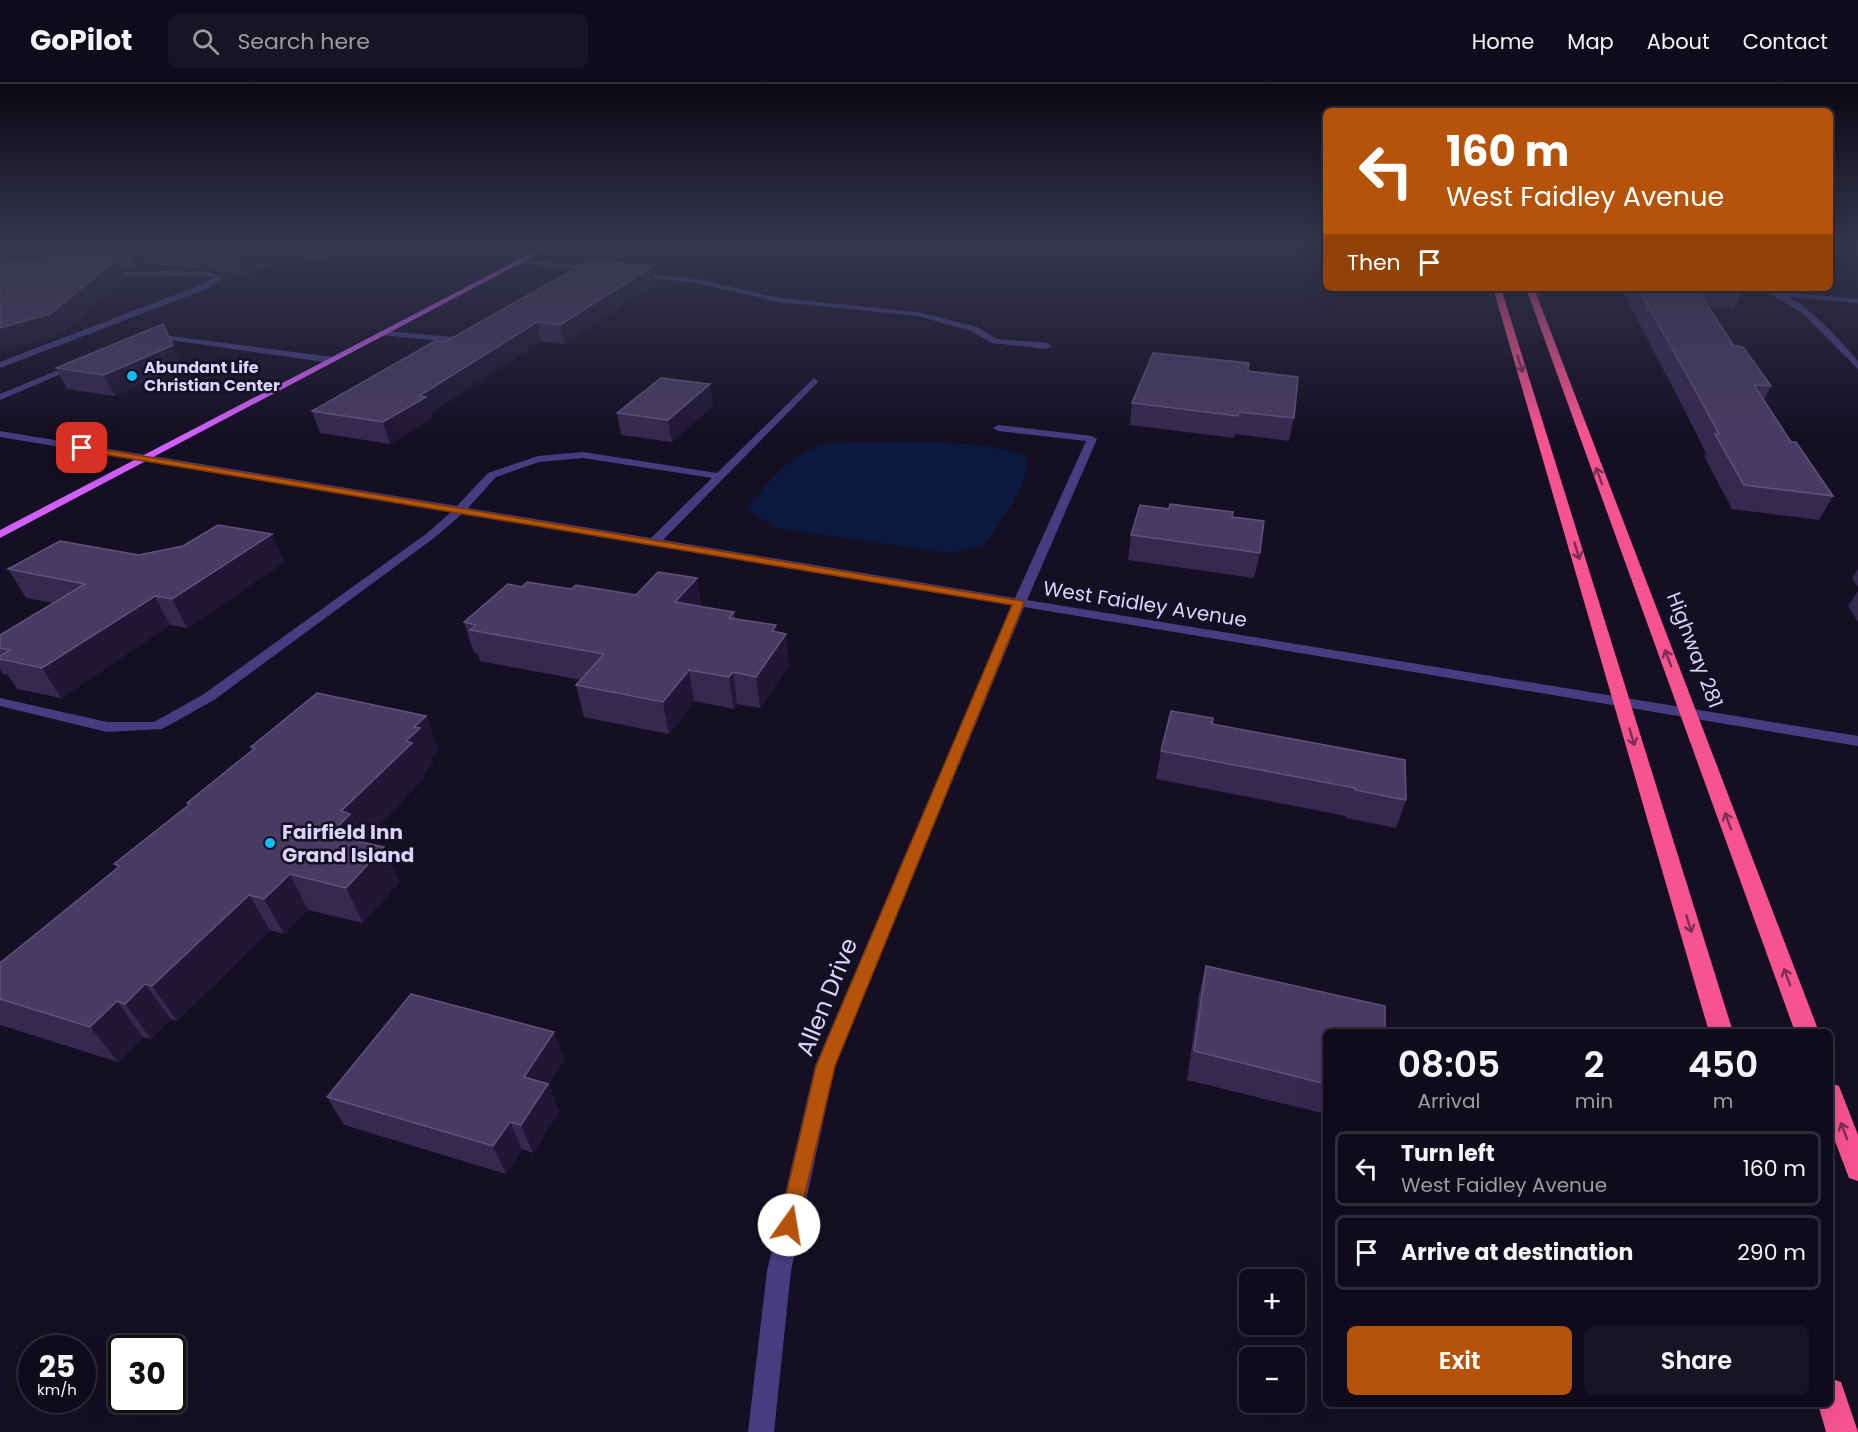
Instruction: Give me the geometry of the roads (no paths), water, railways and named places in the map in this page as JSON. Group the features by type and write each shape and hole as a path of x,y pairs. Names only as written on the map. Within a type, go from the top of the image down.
{"highway":[{"path":"1503,309 1720,1029"},
{"name":"Highway 281","path":"1538,309 1806,1029"},
{"path":"1833,1102 1858,1169"},
{"path":"1833,1403 1842,1432"}],"main road":[{"path":"0,535 429,309"}],"street":[{"path":"0,365 146,309"},
{"path":"867,309 918,314 974,329 995,340 1047,346"},
{"path":"1805,309 1858,366"},
{"path":"383,333 454,340 473,329"},
{"path":"144,341 163,337 332,360"},
{"path":"0,397 90,360"},
{"path":"653,543 814,381"},
{"name":"Allen Drive","path":"762,1432 778,1271 825,1066 1018,603 1092,439 998,428"},
{"name":"West Faidley Avenue","path":"0,434 1858,741"},
{"path":"0,702 107,727 157,726 209,697 430,536 459,511 492,475 538,459 583,455 719,476"}],"water":[{"path":"930,442 985,446 1027,458 1027,468 1024,479 1005,516 984,546 949,553 776,528 747,510 781,469 801,455 827,443"}],"place":[{"name":"Abundant Life Christian Center","path":"132,376"},
{"name":"Fairfield Inn Grand Island","path":"270,843"}]}
